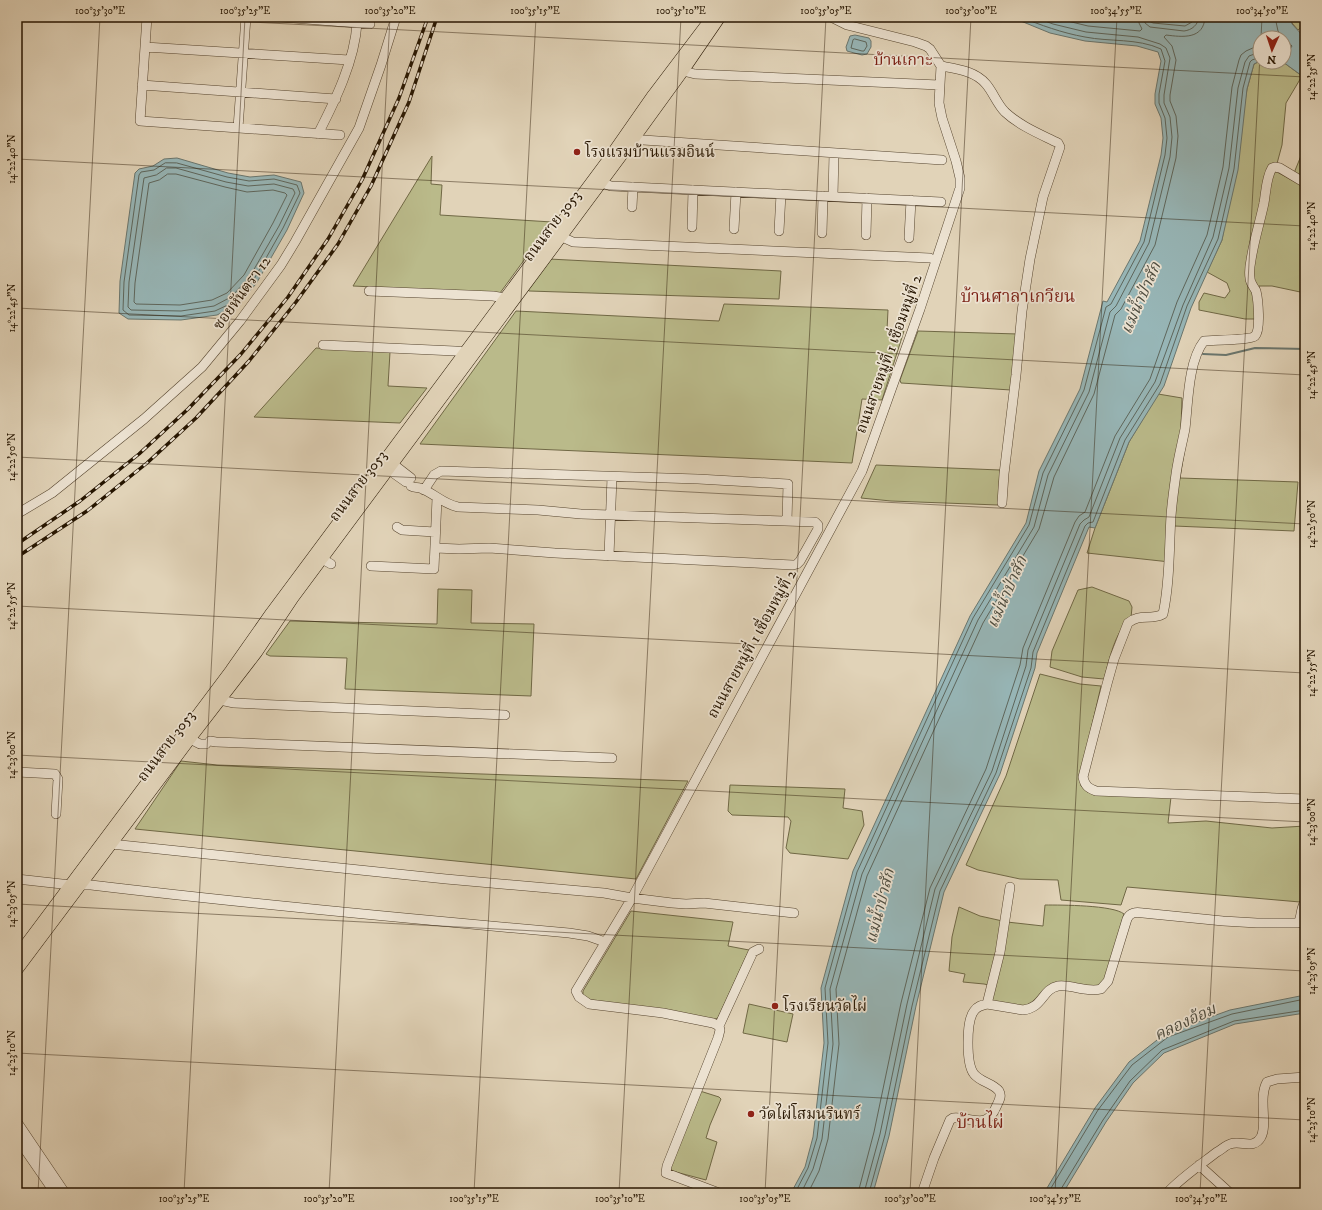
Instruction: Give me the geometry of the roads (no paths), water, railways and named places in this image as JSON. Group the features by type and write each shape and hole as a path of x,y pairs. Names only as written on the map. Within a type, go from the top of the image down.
{"main road":[{"name":"ถนนสาย 3053","path":"17,970 194,718 231,670 268,626 327,562 391,467 602,183 653,94 712,17"},
{"name":"ถนนสาย 3053","path":"17,956 111,844 257,652 268,626 465,352 607,161 628,139 683,71 720,17"}],"street":[{"path":"147,17 140,121 340,135"},
{"path":"238,128 246,17"},
{"path":"281,17 370,24"},
{"name":"ซอยหันตรา 12","path":"17,514 52,493 144,419 202,367 240,321 281,265 358,128 379,71 396,17"},
{"path":"831,17 847,25 926,46 930,49 941,66 962,70 978,77 986,84 1005,112 1018,121 1058,143 1060,147 1043,196 1027,273 1002,503"},
{"path":"318,134 336,98 356,40 357,23"},
{"path":"145,47 349,60"},
{"name":"ถนนสายหมู่ที่ 1 เชื่อมหมู่ที่ 2","path":"719,1026 713,1023 663,1013 589,1004 579,997 576,990 632,898 770,639 862,471 920,309 960,188 960,178 956,160 942,118 939,103 941,66"},
{"path":"683,71 695,74 940,85"},
{"path":"142,85 336,98"},
{"path":"628,139 942,160"},
{"path":"833,196 834,153"},
{"path":"1305,183 1280,168 1272,168 1268,173 1264,204 1254,244 1249,274 1256,293 1259,321 1256,334 1253,338 1248,339 1216,339 1204,341 1200,346 1190,382 1185,430 1176,474 1163,614 1151,618 1140,617 1133,619 1128,623 1114,659 1083,777 1085,784 1089,788 1096,791 1305,799"},
{"path":"602,183 611,186 941,202"},
{"path":"632,207 633,187"},
{"path":"692,227 694,190"},
{"path":"734,230 736,192"},
{"path":"779,231 781,194"},
{"path":"822,233 823,196"},
{"path":"866,235 868,198"},
{"path":"909,238 911,200"},
{"path":"562,237 573,242 930,258"},
{"path":"369,291 493,296 505,298"},
{"path":"323,345 465,352"},
{"path":"391,467 414,484 437,498 450,505 458,507 538,510 581,514 815,522 818,525 818,529 800,561 793,565 609,556 489,548 435,548"},
{"path":"414,484 441,471 698,479 788,484 787,521"},
{"path":"609,556 612,477"},
{"path":"371,566 434,569 437,498"},
{"path":"397,527 402,530 435,532"},
{"path":"220,700 234,703 504,715"},
{"path":"191,737 210,742 612,758"},
{"path":"17,772 55,774 58,779 56,814"},
{"path":"111,844 446,879 604,893 632,898 686,904 710,903 794,913"},
{"path":"17,879 76,885 91,885 212,900 588,936 605,942"},
{"path":"987,1004 1000,952 1010,887"},
{"path":"922,1193 934,1158 950,1120 957,1117 983,1121 994,1111 1000,1099 998,1090 974,1074 969,1063 969,1026 971,1016 977,1008 987,1004 1023,1010 1029,1009 1036,1005 1052,988 1059,986 1093,990 1101,989 1108,981 1128,916 1132,913 1223,921 1301,924 1300,920 1305,902"},
{"path":"719,1193 666,1173 667,1166 718,1038 720,1030 719,1026 753,952 759,949"},
{"path":"1167,1193 1199,1165 1230,1144 1250,1145 1257,1143 1261,1137 1263,1129 1263,1096 1266,1082 1277,1079 1305,1077"},
{"path":"17,1122 65,1193"},
{"path":"17,1138 55,1193"},
{"path":"1199,1165 1230,1193"}],"water":[{"name":"แม่น้ำป่าสัก","path":"1011,17 1133,17 1185,22 1192,17 1290,17 1292,24 1305,38 1305,78 1292,69 1292,30 1252,30 1252,70 1247,89 1238,170 1222,240 1191,308 1164,386 1129,442 1095,528 1089,527 1037,653 1035,668 1000,774 944,892 916,1006 889,1136 873,1193 791,1193 805,1167 813,1137 824,1043 821,988 853,871 970,616 1026,523 1039,471 1080,389 1103,301 1107,302 1140,241 1161,155 1163,138 1161,118 1155,104 1155,94 1161,61 1158,52 1137,46 1085,41 1050,33"},
{"path":"855,35 869,38 871,41 871,47 867,54 862,55 847,51 846,47 850,36"},
{"path":"177,158 228,173 250,177 274,175 301,182 304,193 287,230 256,284 237,305 217,315 181,320 128,319 119,313 120,281 135,173 139,169 153,166 164,159"},
{"path":"1305,995 1305,1013 1235,1024 1164,1053 1133,1083 1106,1122 1063,1193 1044,1193 1095,1108 1129,1062 1166,1033 1230,1010"}],"waterway":[{"path":"1203,354 1226,355 1255,348 1305,349"}],"railway":[{"path":"17,544 80,501 139,454 188,409 241,354 288,297 328,239 362,180 399,98 428,17"},
{"path":"17,557 87,511 147,463 196,418 249,361 296,302 338,244 371,186 409,102 437,17"}],"place":[{"name":"โรงแรมบ้านแรมอินน์","path":"577,152"},
{"name":"โรงเรียนวัดไผ่","path":"775,1006"},
{"name":"วัดไผ่โสมนรินทร์","path":"751,1114"}],"district":[{"name":"บ้านเกาะ","path":"903,60"},
{"name":"บ้านศาลาเกวียน","path":"1018,297"},
{"name":"บ้านไผ่","path":"980,1123"}],"water label":[{"name":"คลองอ้อม","path":"1185,1022"}]}
